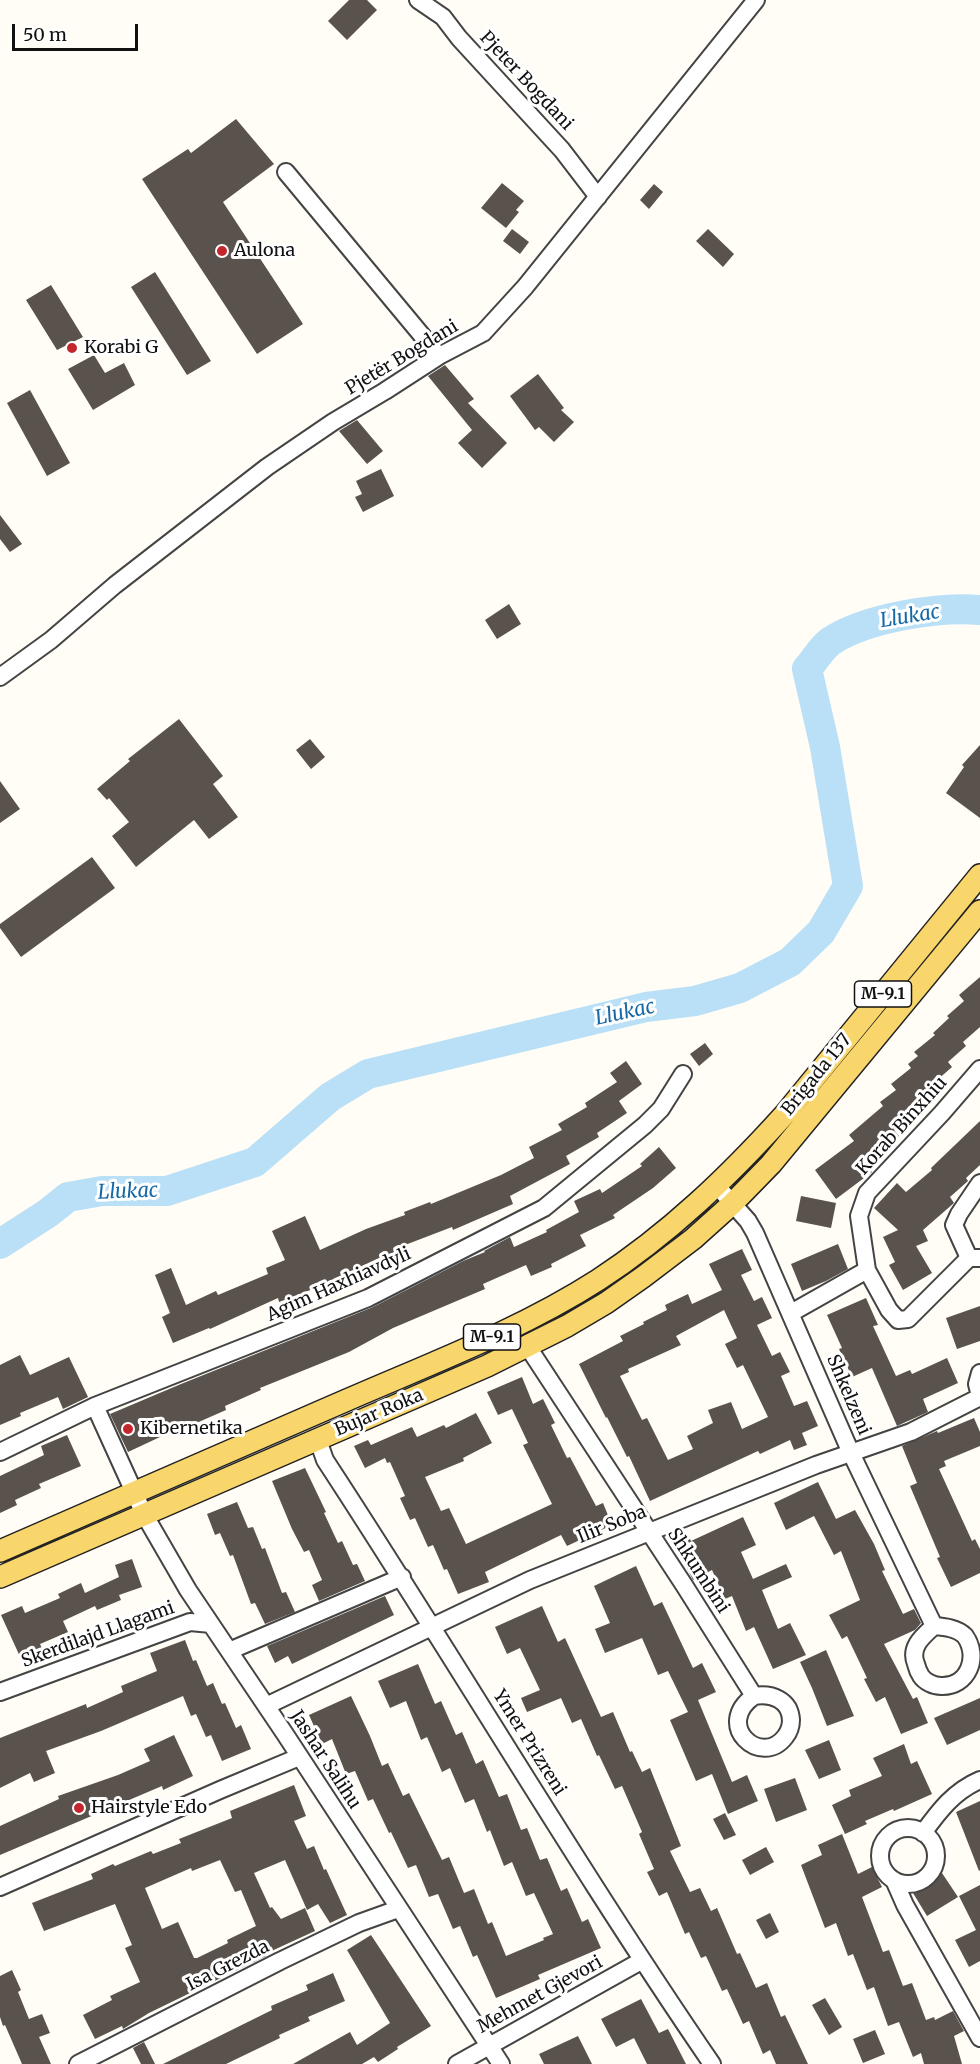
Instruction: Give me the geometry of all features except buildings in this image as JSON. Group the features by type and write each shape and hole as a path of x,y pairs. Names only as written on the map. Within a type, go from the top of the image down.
{"main road":[{"name":"Brigada 137","path":"717,1186 785,1114 980,875"},
{"name":"Brigada 137","path":"732,1204 796,1135 980,911"},
{"name":"Bujar Roka","path":"0,1551 523,1323 570,1297 634,1256 717,1186"},
{"name":"Bujar Roka","path":"0,1577 528,1347 587,1315 643,1277 693,1239 732,1204"}],"street":[{"name":"Pjeter Bogdani","path":"418,0 443,17 459,38 562,150 598,197"},
{"name":"Pjetër Bogdani","path":"0,677 51,640 115,585 267,467 333,422 439,356 483,333 525,287 756,0"},
{"path":"286,172 439,356"},
{"name":"Korab Binxhiu","path":"867,1270 859,1216 867,1193 980,1069"},
{"name":"Agim Haxhiavdyli","path":"0,1452 94,1406 368,1298 544,1208 645,1125 661,1109 683,1074"},
{"path":"791,1313 867,1270 889,1310 898,1320 908,1319 974,1258 954,1226 959,1214 980,1183"},
{"name":"Shkelzeni","path":"717,1186 755,1233 851,1453 934,1626"},
{"name":"Shkumbini","path":"528,1347 650,1531 754,1696"},
{"path":"980,1373 976,1384 980,1397"},
{"name":"Ilir Soba","path":"266,1706 530,1580 816,1465 911,1432 980,1397"},
{"path":"94,1406 134,1493"},
{"name":"Ymer Prizreni","path":"318,1440 325,1460 402,1577 641,1961 712,2064"},
{"name":"Jashar Salihu","path":"134,1493 188,1590 501,2064"},
{"path":"229,1651 402,1577"},
{"name":"Skerdilajd Llagami","path":"0,1692 190,1622 211,1624"},
{"path":"0,1887 299,1757"},
{"path":"923,1833 940,1809 964,1787 980,1780"},
{"path":"915,1829 923,1833 933,1845 936,1857 933,1869 925,1878 914,1884 903,1884 894,1880 885,1873 881,1864 880,1853 883,1843 897,1830 915,1829"},
{"path":"894,1880 905,1905 980,2038"},
{"name":"Isa Grezda","path":"78,2064 279,1961 359,1923 398,1909"},
{"name":"Mehmet Gjevori","path":"457,2064 641,1961"}],"waterway":[{"name":"Llukac","path":"0,1244 68,1197 102,1191 167,1191 255,1162 330,1097 368,1074 646,1007 695,1001 740,988 790,962 821,932 848,886 825,747 807,669 831,641 863,626 924,612 980,610"}],"place":[{"name":"Aulona","path":"222,251"},
{"name":"Korabi G","path":"72,348"},
{"name":"Kibernetika","path":"128,1429"},
{"name":"Hairstyle Edo","path":"79,1808"}]}
